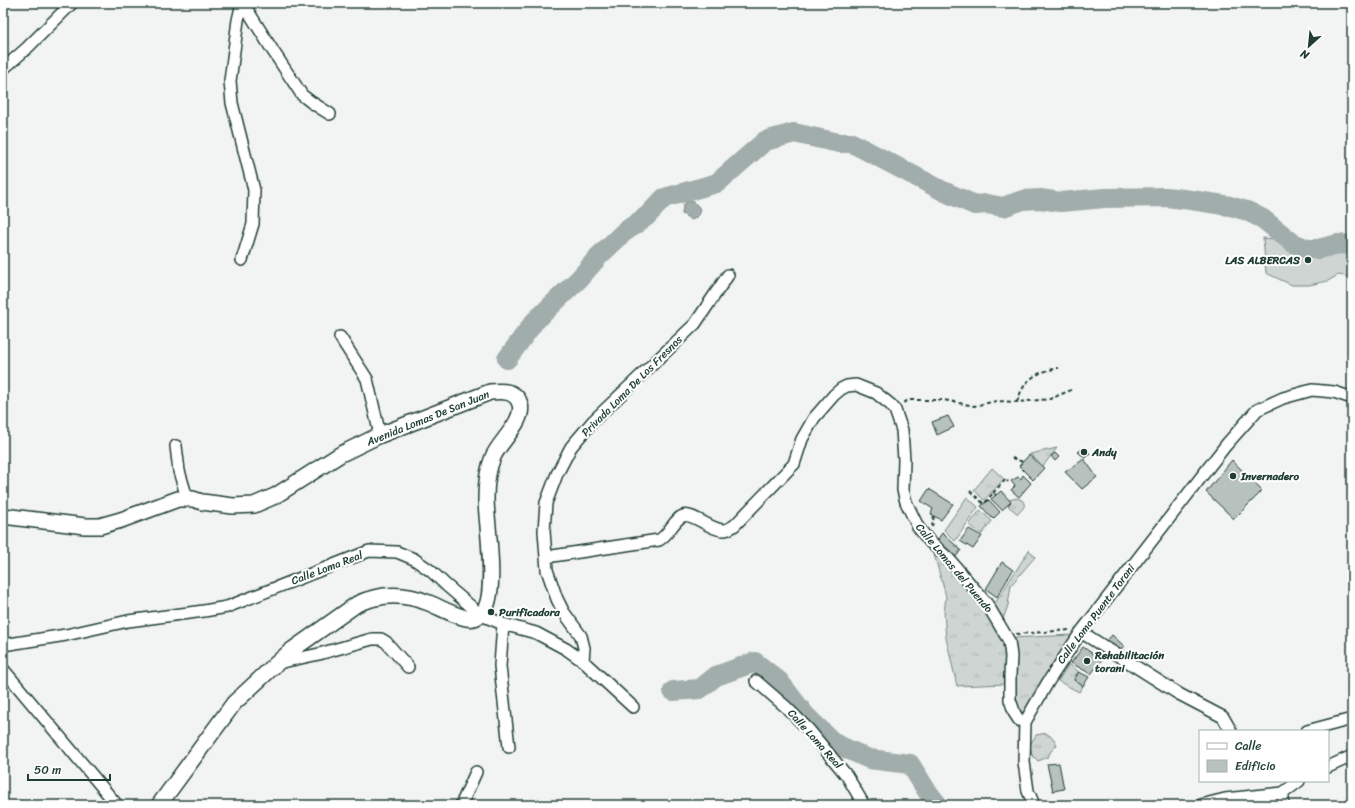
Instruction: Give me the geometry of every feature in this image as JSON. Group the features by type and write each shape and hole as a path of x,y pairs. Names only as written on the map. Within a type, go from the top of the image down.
{"main road":[{"name":"Avenida Lomas De San Juan","path":"3,516 85,526 100,526 178,499 187,498 233,506 254,505 275,496 341,454 380,436 490,392 502,391 517,397 521,411 518,419 493,456 486,476 486,510 491,586 486,607 481,615"},
{"path":"159,805 234,703 276,664 357,604 368,599 381,596 399,596 414,598 460,616 472,619 481,615"}],"street":[{"path":"3,69 27,48 72,3"},
{"path":"242,3 302,95 330,114"},
{"path":"242,3 238,20 230,81 232,102 254,190 253,224 242,260"},
{"name":"Privada Loma De Los Fresnos","path":"583,661 584,648 581,636 563,611 552,589 546,570 544,531 546,503 557,474 571,447 592,421 695,324 728,275"},
{"path":"340,337 367,379 380,436"},
{"path":"546,557 659,540 665,537 677,520 683,515 688,515 706,525 723,530 729,529 735,525 794,464 802,439 814,418 834,395 847,386 856,385 886,400 895,410"},
{"name":"Calle Loma Puente Torani","path":"1034,805 1028,791 1024,762 1025,722 1048,682 1082,631 1226,444 1257,410 1283,398 1312,390 1334,392 1352,398"},
{"name":"Calle Lomas del Puendo","path":"895,410 902,430 904,460 903,490 906,502 918,527 987,604 1009,641 1012,656 1010,700 1019,720 1025,722"},
{"path":"176,446 179,471 187,498"},
{"name":"Calle Loma Real","path":"3,645 66,635 128,621 227,607 369,551 397,552 414,559 431,571 481,615 503,624 536,633 566,649 583,661 633,707"},
{"path":"503,624 500,666 509,747"},
{"path":"1082,631 1179,694 1223,717 1230,730"},
{"path":"276,664 372,639 381,639 386,642 408,667"},
{"path":"3,669 117,805"},
{"name":"Calle Loma Real","path":"756,681 809,730 847,776 864,805"},
{"path":"1310,730 1352,719"},
{"path":"1329,767 1352,756"},
{"path":"461,805 476,772"},
{"path":"1201,805 1225,799 1283,793 1298,782"},
{"path":"1283,793 1283,805"}],"path":[{"path":"1017,402 1021,390 1035,374 1059,368"},
{"path":"895,410 908,400 944,400 974,406 996,400 1017,402 1050,399 1071,390"},
{"path":"1012,458 1023,462"},
{"path":"970,491 984,504 1006,479 1008,482"},
{"path":"1005,635 1082,631"}],"green space":[{"name":"LAS ALBERCAS","path":"1263,238 1352,246 1352,277 1338,275 1328,281 1309,285 1292,285 1266,273"},
{"path":"1057,448 1043,466 1030,454"},
{"path":"992,468 1004,479 984,500 974,490"},
{"path":"967,497 978,507 955,541 944,530"},
{"path":"1017,498 1024,502 1023,508 1018,514 1008,506 1009,500"},
{"path":"980,510 992,521 982,534 969,525"},
{"path":"1029,550 1035,557 1011,585 1008,605 1002,622 994,605"},
{"path":"933,551 974,593 1007,647 1005,684 957,686 946,638 944,613 946,596"},
{"path":"1073,635 1022,716 1015,701 1011,638"},
{"path":"1069,664 1078,671 1074,680 1083,686 1079,692 1058,681"},
{"path":"1046,733 1054,739 1057,745 1048,757 1038,761 1032,755 1030,745 1036,735"}],"shaded area":[{"path":"687,201 693,202 701,210 699,215 692,220 682,214 683,206"}],"building":[{"path":"948,416 954,427 937,435 932,422"},
{"name":"Andy","path":"1084,448 1090,453 1085,458 1078,452"},
{"path":"1055,453 1059,457 1055,461 1051,456"},
{"path":"1029,455 1044,468 1033,480 1019,466"},
{"path":"1084,459 1097,477 1082,489 1065,472"},
{"name":"Invernadero","path":"1232,460 1262,491 1234,519 1206,492"},
{"path":"1023,475 1031,483 1019,497 1011,490 1015,486 1011,481 1018,477 1021,479"},
{"path":"929,489 953,504 941,520 931,514 933,509 921,501"},
{"path":"1001,491 1011,502 1002,510 991,499"},
{"path":"989,500 1000,512 993,519 981,506"},
{"path":"969,529 982,536 973,549 960,541"},
{"path":"942,533 961,550 955,558 936,542"},
{"path":"1002,562 1013,570 997,597 986,589"},
{"path":"1112,635 1124,646 1116,654 1105,643"},
{"name":"Rehabilitación torani","path":"1083,647 1102,660 1091,674 1071,663"},
{"path":"1079,672 1089,677 1083,686 1074,680"},
{"path":"1059,763 1064,789 1053,791 1047,764"}],"waterway":[{"path":"507,359 534,322 579,279 599,256 623,233 647,216 664,198 717,183 765,141 794,133 839,143 852,143 943,191 975,205 987,204 1003,207 1023,200 1040,199 1061,202 1105,198 1166,197 1230,206 1247,211 1263,219 1293,243 1308,249 1318,249 1338,244 1352,245"},
{"path":"673,691 700,689 716,676 755,662 779,681 806,716 834,743 869,759 910,764 938,805"}],"place":[{"name":"LAS ALBERCAS","path":"1308,260"},
{"name":"Andy","path":"1084,452"},
{"name":"Invernadero","path":"1233,476"},
{"name":"Purificadora","path":"491,612"},
{"name":"Rehabilitación torani","path":"1087,661"}]}
